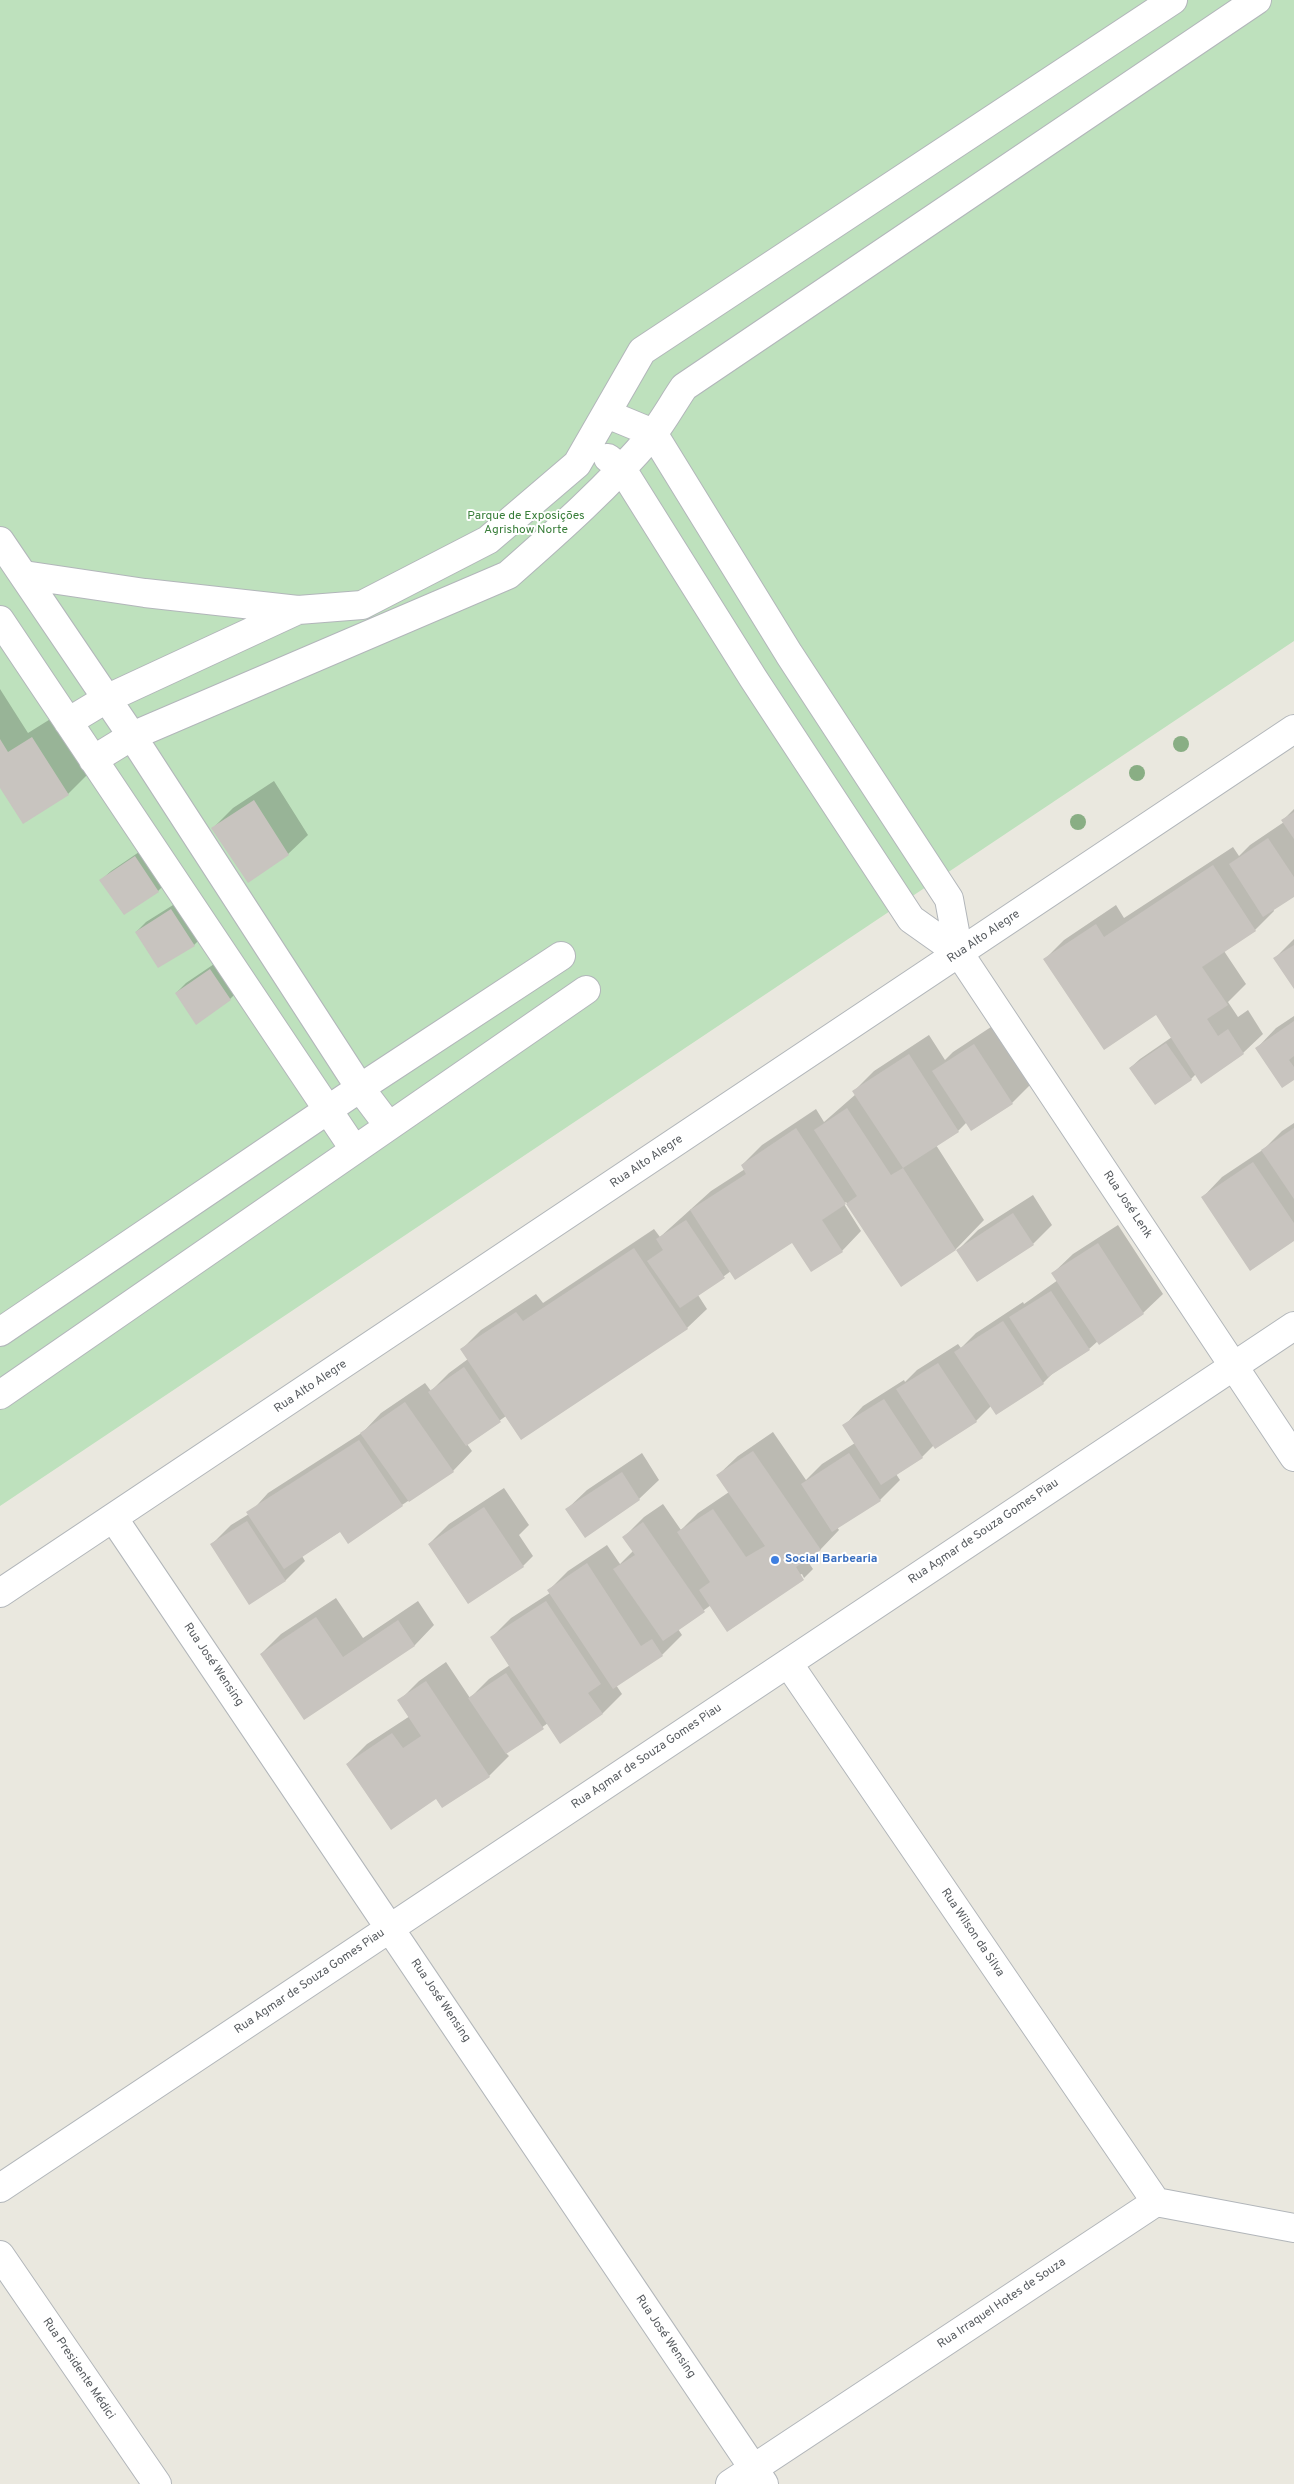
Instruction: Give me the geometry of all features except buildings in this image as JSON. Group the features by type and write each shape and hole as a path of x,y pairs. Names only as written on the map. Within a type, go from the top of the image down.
{"street":[{"path":"24,574 145,593 298,610 362,606 488,540 577,464 642,351 1173,0"},
{"path":"93,760 132,736 508,574 558,531 622,469 653,433 684,387 1257,0"},
{"path":"607,414 653,433 789,654 949,899 959,953"},
{"path":"590,444 622,469 752,678 911,919 959,953"},
{"path":"0,541 132,736 360,1088 388,1126"},
{"path":"68,722 106,700 298,610"},
{"path":"0,620 354,1149"},
{"path":"752,678 789,654"},
{"name":"Rua Alto Alegre","path":"0,1593 114,1519 1294,729"},
{"name":"Rua José Lenk","path":"959,953 1294,1457"},
{"path":"0,1332 328,1112 360,1088 561,956"},
{"path":"0,1396 586,990"},
{"name":"Rua Agmar de Souza Gomes Piau","path":"0,2188 1294,1326"},
{"name":"Rua José Wensing","path":"114,1519 759,2476"},
{"name":"Rua Wilson da Silva","path":"788,1663 1156,2202"},
{"path":"1156,2202 1294,2228"},
{"name":"Rua Irraquel Hotes de Souza","path":"730,2484 759,2476 1156,2202"},
{"name":"Rua Presidente Médici","path":"0,2255 157,2484"}],"green space":[{"name":"Parque de Exposições Agrishow Norte","path":"0,0 1294,0 1294,641 0,1506"}],"place":[{"name":"Social Barbearia","path":"775,1560"}]}
